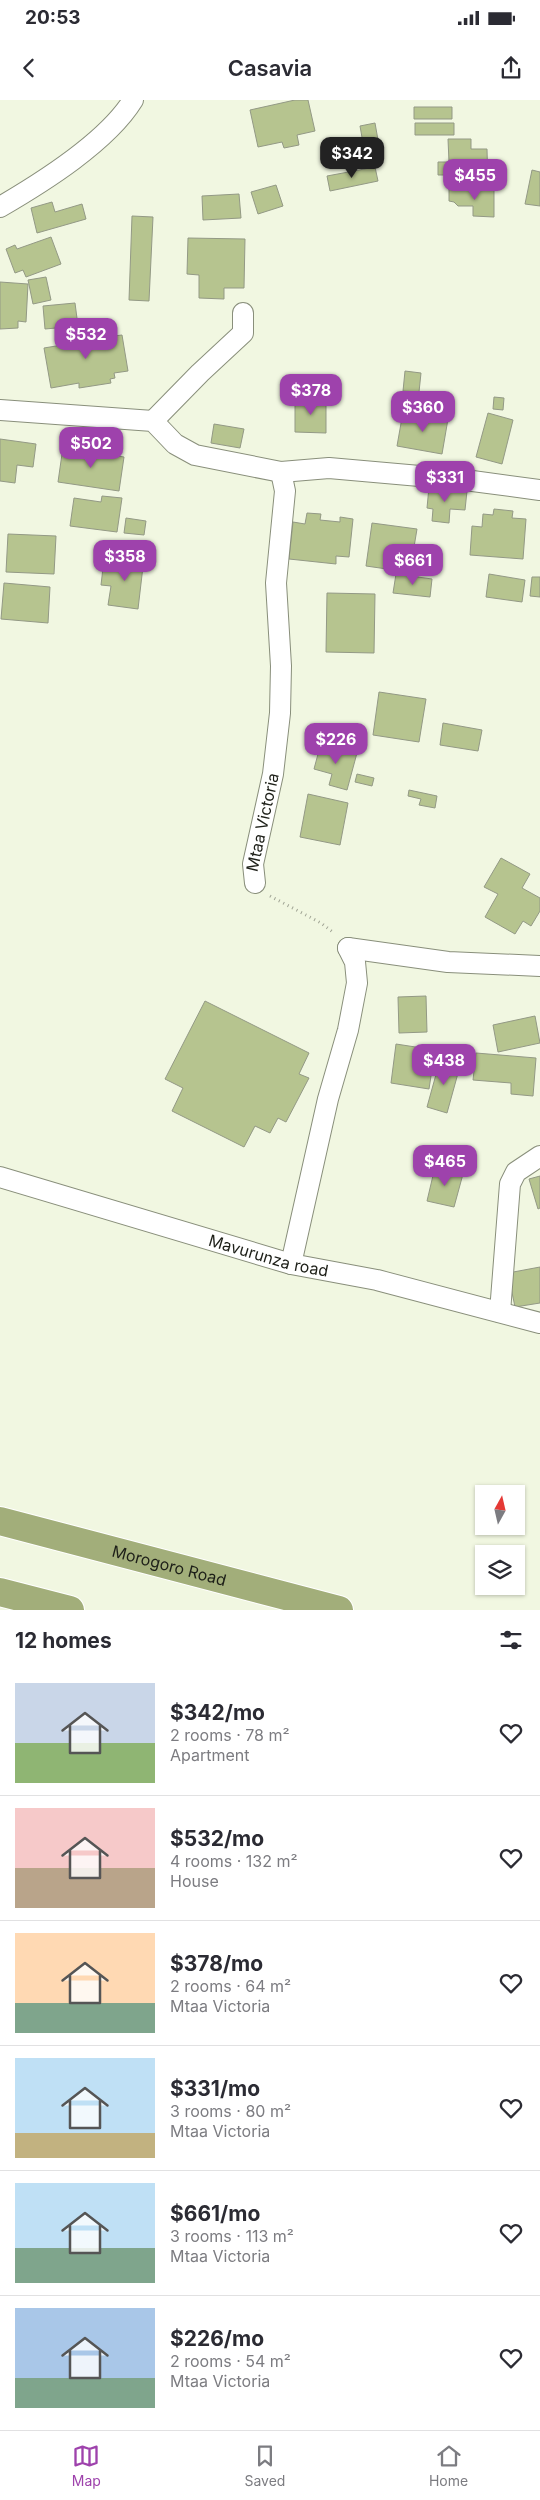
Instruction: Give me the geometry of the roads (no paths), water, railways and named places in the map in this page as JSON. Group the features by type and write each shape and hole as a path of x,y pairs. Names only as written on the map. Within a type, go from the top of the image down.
{"highway":[{"name":"Morogoro Road","path":"0,1521 339,1610"},
{"path":"0,1592 70,1610"}],"street":[{"path":"0,208 33,188 83,151 123,116 133,100"},
{"path":"153,421 243,333 243,313"},
{"path":"0,410 153,421 175,444 195,455 281,472 329,468 465,480 540,490"},
{"name":"Mtaa Victoria","path":"255,883 253,864 273,774 280,713 281,666 276,583 285,491 281,472"},
{"path":"291,1264 328,1099 348,1030 357,983 355,962 348,948 448,962 540,966"},
{"path":"500,1312 510,1184 516,1172 540,1156"},
{"name":"Mavurunza road","path":"0,1178 291,1264 377,1280 540,1323"}]}
